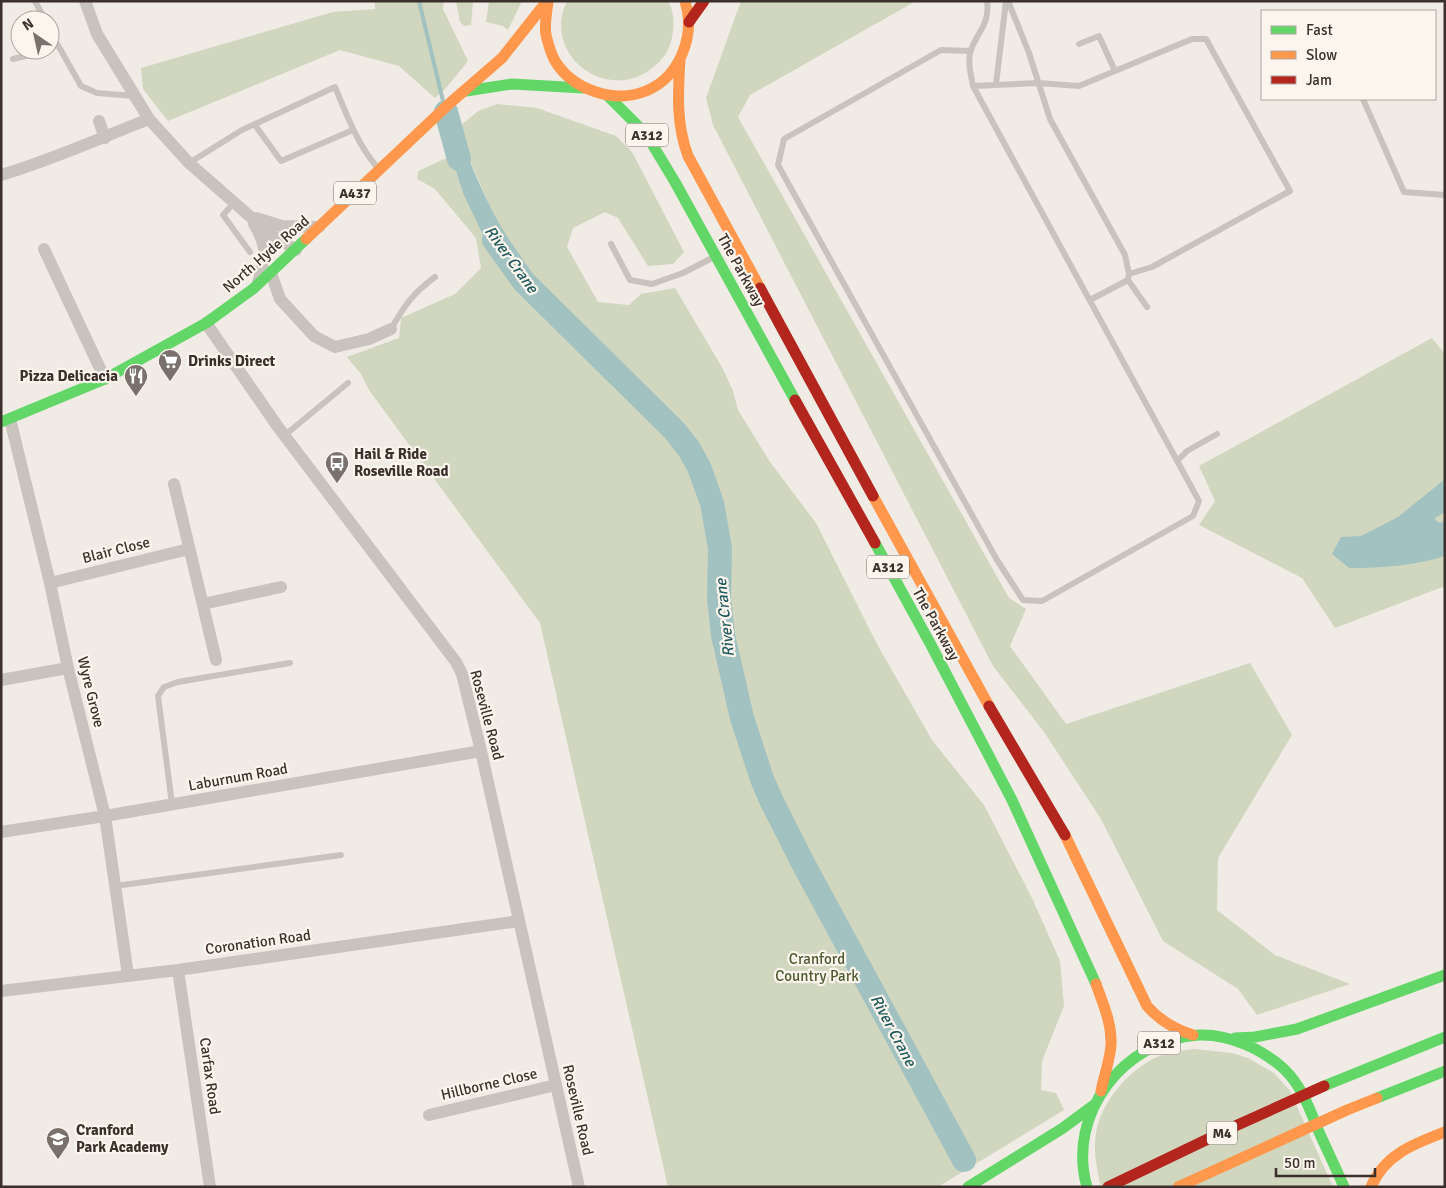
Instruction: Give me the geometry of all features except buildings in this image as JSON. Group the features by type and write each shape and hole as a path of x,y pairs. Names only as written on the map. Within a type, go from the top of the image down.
{"main road":[{"path":"548,1 545,15 545,32 549,49 557,65 568,78 582,88 608,96 630,95 650,88 668,76 680,59 687,41 689,22 686,1"},
{"name":"North Hyde Road","path":"5,420 105,379 206,323 258,286 450,103 466,91 512,48 548,1"},
{"path":"689,22 704,1"},
{"name":"The Parkway","path":"680,59 677,108 678,128 688,156 966,665 1065,835 1147,1006 1161,1022 1172,1029 1193,1035"},
{"name":"North Hyde Road","path":"466,91 512,84 582,88"},
{"name":"The Parkway","path":"608,96 634,120 655,147 961,702 1012,800 1086,960 1106,1010 1110,1026 1111,1046 1102,1091"},
{"path":"1233,1038 1255,1037 1297,1029 1386,994 1445,975"},
{"name":"A312","path":"1087,1187 1083,1174 1083,1142 1087,1123 1102,1091 1125,1065 1138,1055 1157,1044 1193,1035 1233,1038 1270,1057 1286,1070 1296,1082 1303,1095 1344,1187"},
{"name":"M4","path":"1108,1187 1266,1112 1336,1081 1445,1037"},
{"name":"M4","path":"1178,1187 1347,1110 1445,1070"},
{"path":"968,1187 1063,1128 1094,1105"},
{"path":"1371,1187 1372,1181 1395,1156 1407,1148 1445,1132"}],"street":[{"path":"85,1 97,34 149,119 189,163 269,233 296,250"},
{"path":"1,175 105,138 149,119"},
{"path":"99,121 105,138"},
{"path":"251,217 282,226 319,227"},
{"path":"251,217 263,238 265,250 258,286"},
{"path":"44,249 105,379"},
{"path":"271,273 280,299 314,336 335,347 369,339 391,329"},
{"name":"Roseville Road","path":"206,323 285,435 456,662 462,674 579,1187"},
{"name":"Wyre Grove","path":"5,420 50,583 68,668 105,816 128,975"},
{"path":"174,484 216,660"},
{"name":"Blair Close","path":"50,583 190,549"},
{"path":"203,604 281,587"},
{"path":"1,680 68,668"},
{"name":"Laburnum Road","path":"1,832 105,816 481,751"},
{"name":"Coronation Road","path":"1,991 178,970 519,921"},
{"name":"Carfax Road","path":"178,970 210,1187"},
{"name":"Hillborne Close","path":"429,1115 556,1085"}],"lane":[{"path":"970,51 941,50 784,139 778,165 997,560 1023,600 1042,601 1193,516 1199,501 973,86 970,51 985,25 988,11 987,1"},
{"path":"1007,1 1050,119 1125,255 1128,277 1147,307"},
{"path":"996,84 1007,1"},
{"path":"1079,44 1099,36 1115,71"},
{"path":"973,86 1038,83 1079,86 1192,38 1206,39 1290,191 1152,267 1128,277 1090,300"},
{"path":"60,51 81,86 96,93 136,96"},
{"path":"189,163 242,130 336,87 367,156 380,170"},
{"path":"1363,100 1404,192 1445,196"},
{"path":"255,125 281,161 354,130"},
{"path":"234,203 223,215 250,252"},
{"path":"611,244 630,280 652,284 683,273 716,256"},
{"path":"391,329 409,299 435,277"},
{"path":"285,435 348,383"},
{"path":"1177,461 1186,451 1217,434"},
{"path":"172,804 158,696 164,687 178,682 290,663"},
{"path":"115,886 341,855"}],"green space":[{"path":"375,1 444,1 443,9 468,61 446,88 435,98 399,66 340,50 168,121 143,89 141,68 333,12 375,9"},
{"path":"456,1 473,1 471,25 464,26 460,22"},
{"path":"489,1 522,1 508,30 503,26 486,22"},
{"path":"567,1 668,1 672,10 673,24 672,38 668,49 657,64 639,76 620,80 601,78 585,70 571,57 563,40 561,21"},
{"path":"741,1 916,1 750,95 738,117 1009,598 1026,609 1010,646 1066,724 1250,663 1292,735 1218,858 1217,910 1275,955 1350,984 1257,1015 1238,989 1163,941 1101,819 1044,732 993,666 713,125 706,98"},
{"name":"Cranford Country Park","path":"497,104 537,108 616,136 632,152 684,252 673,264 648,266 618,218 605,212 573,228 567,247 598,302 629,305 641,294 675,288 723,369 733,391 738,410 770,462 816,523 878,646 932,740 984,805 1032,898 1060,961 1064,1006 1042,1061 1041,1090 1056,1093 1064,1110 938,1187 668,1187 540,623 369,390 361,374 347,357 399,338 401,318 455,294 481,268 476,238 435,189 417,179 418,171 451,156 463,193 508,269 527,291 684,450 702,495 713,543 727,540 726,521 707,464 683,428 538,281 506,238 491,210 461,139 459,127 478,111"},
{"path":"1432,338 1445,354 1445,586 1335,628 1302,578 1199,525 1215,501 1199,466"},
{"path":"1194,1049 1232,1053 1248,1058 1274,1073 1290,1091 1333,1187 1101,1187 1096,1160 1095,1140 1099,1122 1108,1101 1131,1074 1149,1061 1165,1054"}],"water":[{"path":"455,123 492,210 522,258 508,269 483,235 463,193 444,134"},
{"path":"1445,479 1445,512 1435,518 1440,523 1445,521 1445,556 1397,566 1349,568 1332,554 1341,537 1361,536 1398,517"}],"waterway":[{"path":"419,1 443,101"},
{"name":"River Crane","path":"446,112 459,159"},
{"name":"River Crane","path":"494,240 524,282 674,430 689,449 699,467 712,503 720,548 719,599 723,635 742,718 762,779 805,867 964,1160"}],"traffic: fast":[{"path":"466,91 512,84 583,88"},
{"path":"608,96 646,134 675,182 795,400"},
{"path":"1,422 105,379 206,323 253,289 306,239"},
{"path":"875,543 1012,800 1096,984"},
{"path":"1235,1038 1255,1037 1297,1029 1445,975"},
{"path":"1087,1187 1083,1160 1085,1133 1093,1108 1107,1085 1125,1066 1147,1050 1172,1040 1199,1035 1222,1037 1245,1044 1266,1055 1284,1069 1296,1083 1305,1099 1344,1187"},
{"path":"1324,1086 1445,1037"},
{"path":"1377,1098 1445,1071"},
{"path":"968,1187 1063,1128 1094,1105"}],"traffic: slow":[{"path":"306,239 450,103 502,58 547,1"},
{"path":"548,1 545,23 546,35 555,61 572,80 583,87 595,92 621,96 634,95 658,85 676,65 682,54 688,27 685,1"},
{"path":"680,59 678,96 681,132 688,156 760,288"},
{"path":"873,496 989,706"},
{"path":"1065,835 1147,1006 1168,1024 1193,1035"},
{"path":"1096,984 1111,1037 1101,1091"},
{"path":"1178,1187 1377,1098"},
{"path":"1371,1187 1384,1166 1392,1158 1422,1141 1445,1132"}],"traffic: jam":[{"path":"689,22 704,1"},
{"path":"760,288 873,496"},
{"path":"795,400 875,543"},
{"path":"989,706 1065,835"},
{"path":"1108,1187 1324,1086"}],"place":[{"name":"Drinks Direct","path":"170,382"},
{"name":"Pizza Delicacia","path":"136,397"},
{"name":"Hail & Ride Roseville Road","path":"337,484"},
{"name":"Cranford Park Academy","path":"58,1160"}]}
